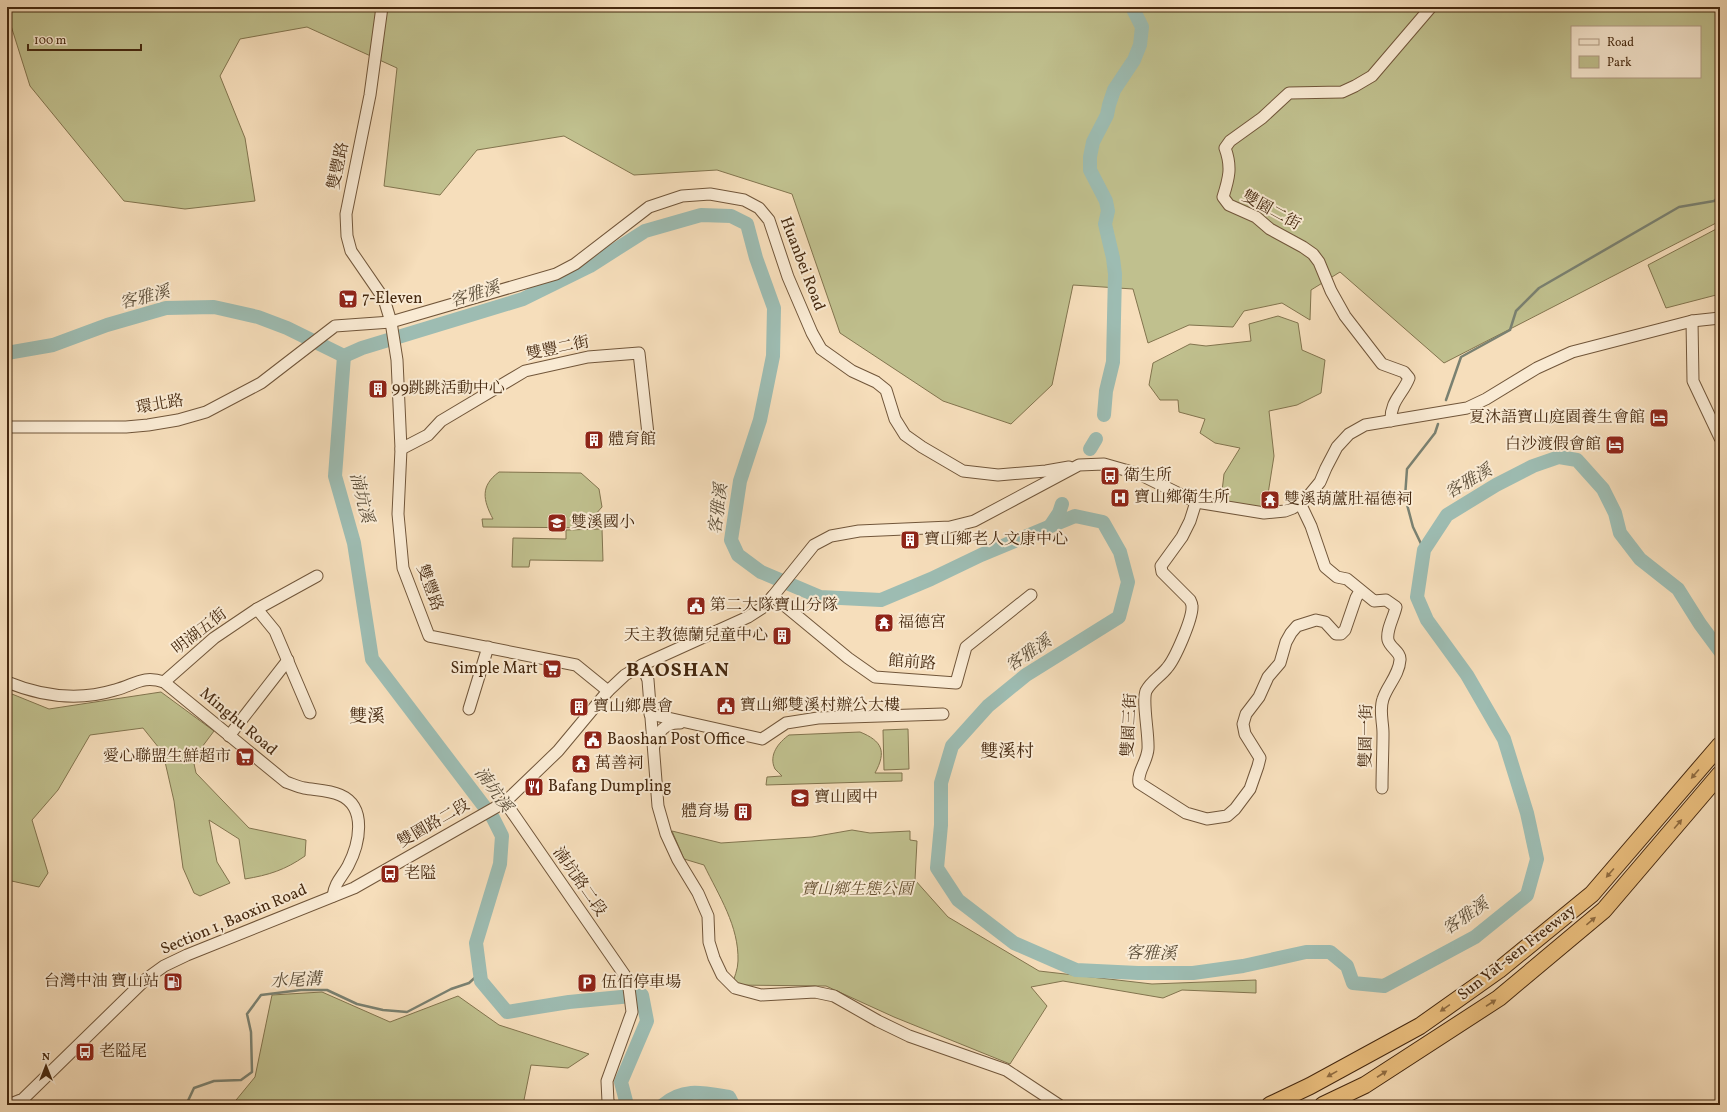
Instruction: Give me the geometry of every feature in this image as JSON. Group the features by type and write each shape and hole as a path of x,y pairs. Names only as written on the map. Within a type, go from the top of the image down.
{"highway":[{"name":"Sun Yat-sen Freeway","path":"1270,1105 1310,1086 1420,1026 1499,970 1592,894 1720,745"},
{"name":"Sun Yat-sen Freeway","path":"1323,1105 1365,1085 1499,998 1604,910 1720,774"}],"street":[{"name":"雙豐路","path":"382,7 370,95 346,214 347,236 351,251 384,300 392,322 397,360 400,449 398,514 403,568 429,636 576,665 608,691"},
{"name":"雙園二街","path":"1391,421 1390,412 1393,404 1409,378 1404,372 1382,364 1345,316 1319,262 1313,254 1303,246 1270,229 1256,217 1229,205 1223,197 1229,180 1228,158 1225,148 1230,142 1262,118 1289,93 1342,92 1372,76 1431,7"},
{"name":"Huanbei Road","path":"392,322 556,274 575,264 649,207 682,196 710,194 732,197 744,200 759,208 768,220 791,284 812,333 821,349 852,371 876,382 886,390 895,419 905,435 922,447 963,471 998,475 1046,471 1079,465 1104,464 1139,474 1196,502 1264,513 1285,511 1300,503"},
{"path":"1300,503 1320,482 1332,454 1342,440 1365,425 1467,408 1486,399 1537,368 1572,352 1692,321 1720,318"},
{"path":"1692,321 1693,381 1720,438"},
{"name":"環北路","path":"7,427 126,427 178,420 206,412 261,383 335,326 392,322"},
{"name":"雙豐二街","path":"400,449 428,435 441,421 524,371 588,357 639,353 648,434"},
{"name":"雙園路二段","path":"333,896 354,888 505,802 558,751 608,691 625,675 642,665 748,616 762,608 814,545 831,536 859,531 950,527 974,521 1079,465"},
{"name":"雙園三街","path":"1196,502 1190,521 1182,538 1161,566 1162,572 1190,600 1192,606 1184,636 1176,652 1167,668 1149,686 1146,693 1145,703 1148,725 1148,749 1147,759 1138,778 1140,784 1186,813 1207,819 1227,816 1243,800 1254,777 1260,758 1245,734 1242,724 1246,714 1259,697 1268,677 1280,663 1286,642 1291,633 1297,626 1316,620 1325,622 1336,634 1341,634 1345,630 1356,598 1360,591"},
{"name":"雙園一街","path":"1300,503 1311,526 1325,568 1337,577 1347,579 1374,601 1386,600 1396,608 1388,632 1388,640 1399,654 1400,660 1383,699 1381,708 1383,731 1382,788"},
{"name":"明湖五街","path":"164,682 214,638 257,609 317,576"},
{"name":"館前路","path":"773,596 848,658 875,677 956,683 966,647 1030,595"},
{"path":"257,609 275,631 310,713"},
{"path":"469,709 488,647"},
{"path":"229,736 288,660"},
{"path":"642,665 648,680 658,806 666,834 678,860 698,893 708,916 709,942 714,958 722,975 735,988 761,995 815,992 834,996 878,1021 909,1036 1006,1070 1059,1105"},
{"path":"7,682 24,689 43,694 60,696 94,695 116,690 141,680 154,678 164,682"},
{"name":"Minghu Road","path":"164,682 286,782 303,788 340,795 349,801 354,808 359,827 357,843 348,866 334,887 333,896"},
{"path":"650,714 762,739 786,723 818,718 943,714"},
{"path":"653,749 656,738 664,728 674,723 690,724"},
{"name":"湳坑路二段","path":"505,802 628,980 632,1012 607,1081 608,1102 611,1105"},
{"name":"Section 1, Baoxin Road","path":"8,1105 23,1099 146,979 164,966 187,954 333,896"}],"green space":[{"path":"7,7 1720,7 1720,221 1444,363 1340,272 1311,290 1310,320 1282,303 1244,311 1233,327 1189,325 1148,343 1133,289 1073,285 1052,385 1011,424 943,401 840,333 792,194 717,170 634,175 564,136 477,150 440,195 384,186 397,68 307,27 240,39 220,76 245,138 255,201 185,209 124,201 30,86 7,13"},
{"path":"1720,227 1720,294 1666,308 1648,265"},
{"path":"1278,316 1298,323 1302,350 1325,360 1321,393 1297,405 1269,411 1274,456 1268,494 1259,510 1221,500 1224,474 1240,448 1215,443 1200,433 1205,419 1179,412 1178,400 1160,400 1149,385 1153,363 1190,344 1206,346 1251,341 1249,324"},
{"path":"499,472 581,473 599,489 602,507 594,516 609,515 610,528 483,527 482,519 493,519 485,499 486,488 493,477"},
{"path":"602,529 603,561 530,560 529,567 512,567 513,538 566,539 566,530"},
{"path":"7,692 49,709 161,692 214,731 193,759 196,773 249,828 306,840 305,856 291,865 276,871 262,876 245,879 239,839 209,820 217,862 230,883 200,896 194,893 183,868 174,801 163,753 143,728 90,735 58,790 32,820 48,873 39,887 7,880"},
{"path":"908,729 909,769 884,770 883,730"},
{"path":"860,732 878,743 880,748 881,759 875,773 902,773 902,781 766,785 767,777 782,776 775,769 773,759 778,745 789,735"},
{"name":"寶山鄉生態公園","path":"852,830 870,833 910,831 910,840 917,841 915,880 948,917 1039,971 1152,984 1256,980 1256,993 1182,990 1163,998 1063,981 1031,987 1047,1006 1010,1064 894,1017 826,986 732,985 738,964 737,948 732,923 704,865 684,859 672,831 721,843 812,837"},
{"path":"322,992 390,1022 458,996 499,1025 589,1054 568,1068 531,1065 523,1105 232,1105 255,1077 272,995"}],"waterway":[{"path":"1104,415 1106,391 1113,362 1115,274 1105,224 1108,211 1106,201 1090,170 1090,157 1093,142 1107,115 1114,90 1134,60 1140,45 1142,27 1132,7"},
{"path":"1446,400 1461,357 1510,330 1516,311 1539,288 1679,207 1714,201 1720,196"},
{"name":"客雅溪","path":"7,353 53,345 107,325 166,308 214,307 258,317 287,328 344,356 362,348 523,299 590,266 645,231 701,215 731,216 747,224 756,258 774,308 773,356 760,420 740,481 731,540 738,555 761,572 820,597 881,600 931,579 981,555 1075,516 1103,522 1120,552 1128,582 1119,617 1026,675 988,706 952,746 941,783 941,825 937,868 958,900 1014,943 1076,970 1138,973 1193,973 1243,966 1306,952 1330,952 1347,966 1353,983 1384,986 1475,937 1527,895 1537,859 1527,813 1504,739 1467,675 1427,620 1417,597 1424,550 1447,515 1496,485 1533,466 1559,457 1577,460 1603,489 1615,513 1620,533 1640,559 1678,589 1700,624 1720,651"},
{"name":"湳坑溪","path":"344,356 335,476 354,543 372,659 493,818 502,836 500,864 476,943 481,981 507,1012 569,1002 642,995 647,1021 621,1082 627,1105"},
{"path":"1424,550 1413,527 1405,497 1407,469 1435,433 1438,424"},
{"path":"1090,449 1096,439"},
{"path":"1051,525 1059,513 1062,504"},
{"name":"水尾溝","path":"186,1105 194,1088 214,1081 241,1080 252,1072 251,1032 247,1014 261,995 301,990 327,990 357,1004 383,1010 407,1012 451,989 469,983 480,973"},
{"name":"湳坑溪","path":"663,1105 671,1099 694,1093 729,1097 733,1105"}],"place":[{"name":"7-Eleven","path":"348,299"},
{"name":"99跳跳活動中心","path":"378,389"},
{"name":"夏沐語寶山庭園養生會館","path":"1659,418"},
{"name":"體育館","path":"594,440"},
{"name":"白沙渡假會館","path":"1615,445"},
{"name":"衛生所","path":"1110,476"},
{"name":"寶山鄉衛生所","path":"1120,498"},
{"name":"雙溪葫蘆肚福德祠","path":"1270,500"},
{"name":"雙溪國小","path":"557,523"},
{"name":"寶山鄉老人文康中心","path":"910,540"},
{"name":"第二大隊寶山分隊","path":"696,606"},
{"name":"福德宮","path":"884,623"},
{"name":"天主教德蘭兒童中心","path":"782,636"},
{"name":"Simple Mart","path":"552,669"},
{"name":"寶山鄉雙溪村辦公大樓","path":"726,706"},
{"name":"寶山鄉農會","path":"579,707"},
{"name":"Baoshan Post Office","path":"593,740"},
{"name":"愛心聯盟生鮮超市","path":"245,757"},
{"name":"萬善祠","path":"581,764"},
{"name":"Bafang Dumpling","path":"534,787"},
{"name":"寶山國中","path":"800,798"},
{"name":"體育場","path":"743,812"},
{"name":"老隘","path":"390,874"},
{"name":"台灣中油 寶山站","path":"173,982"},
{"name":"伍佰停車場","path":"587,983"},
{"name":"老隘尾","path":"85,1052"}],"district":[{"name":"BAOSHAN","path":"678,671"},
{"name":"雙溪","path":"367,717"},
{"name":"雙溪村","path":"1007,752"}]}
